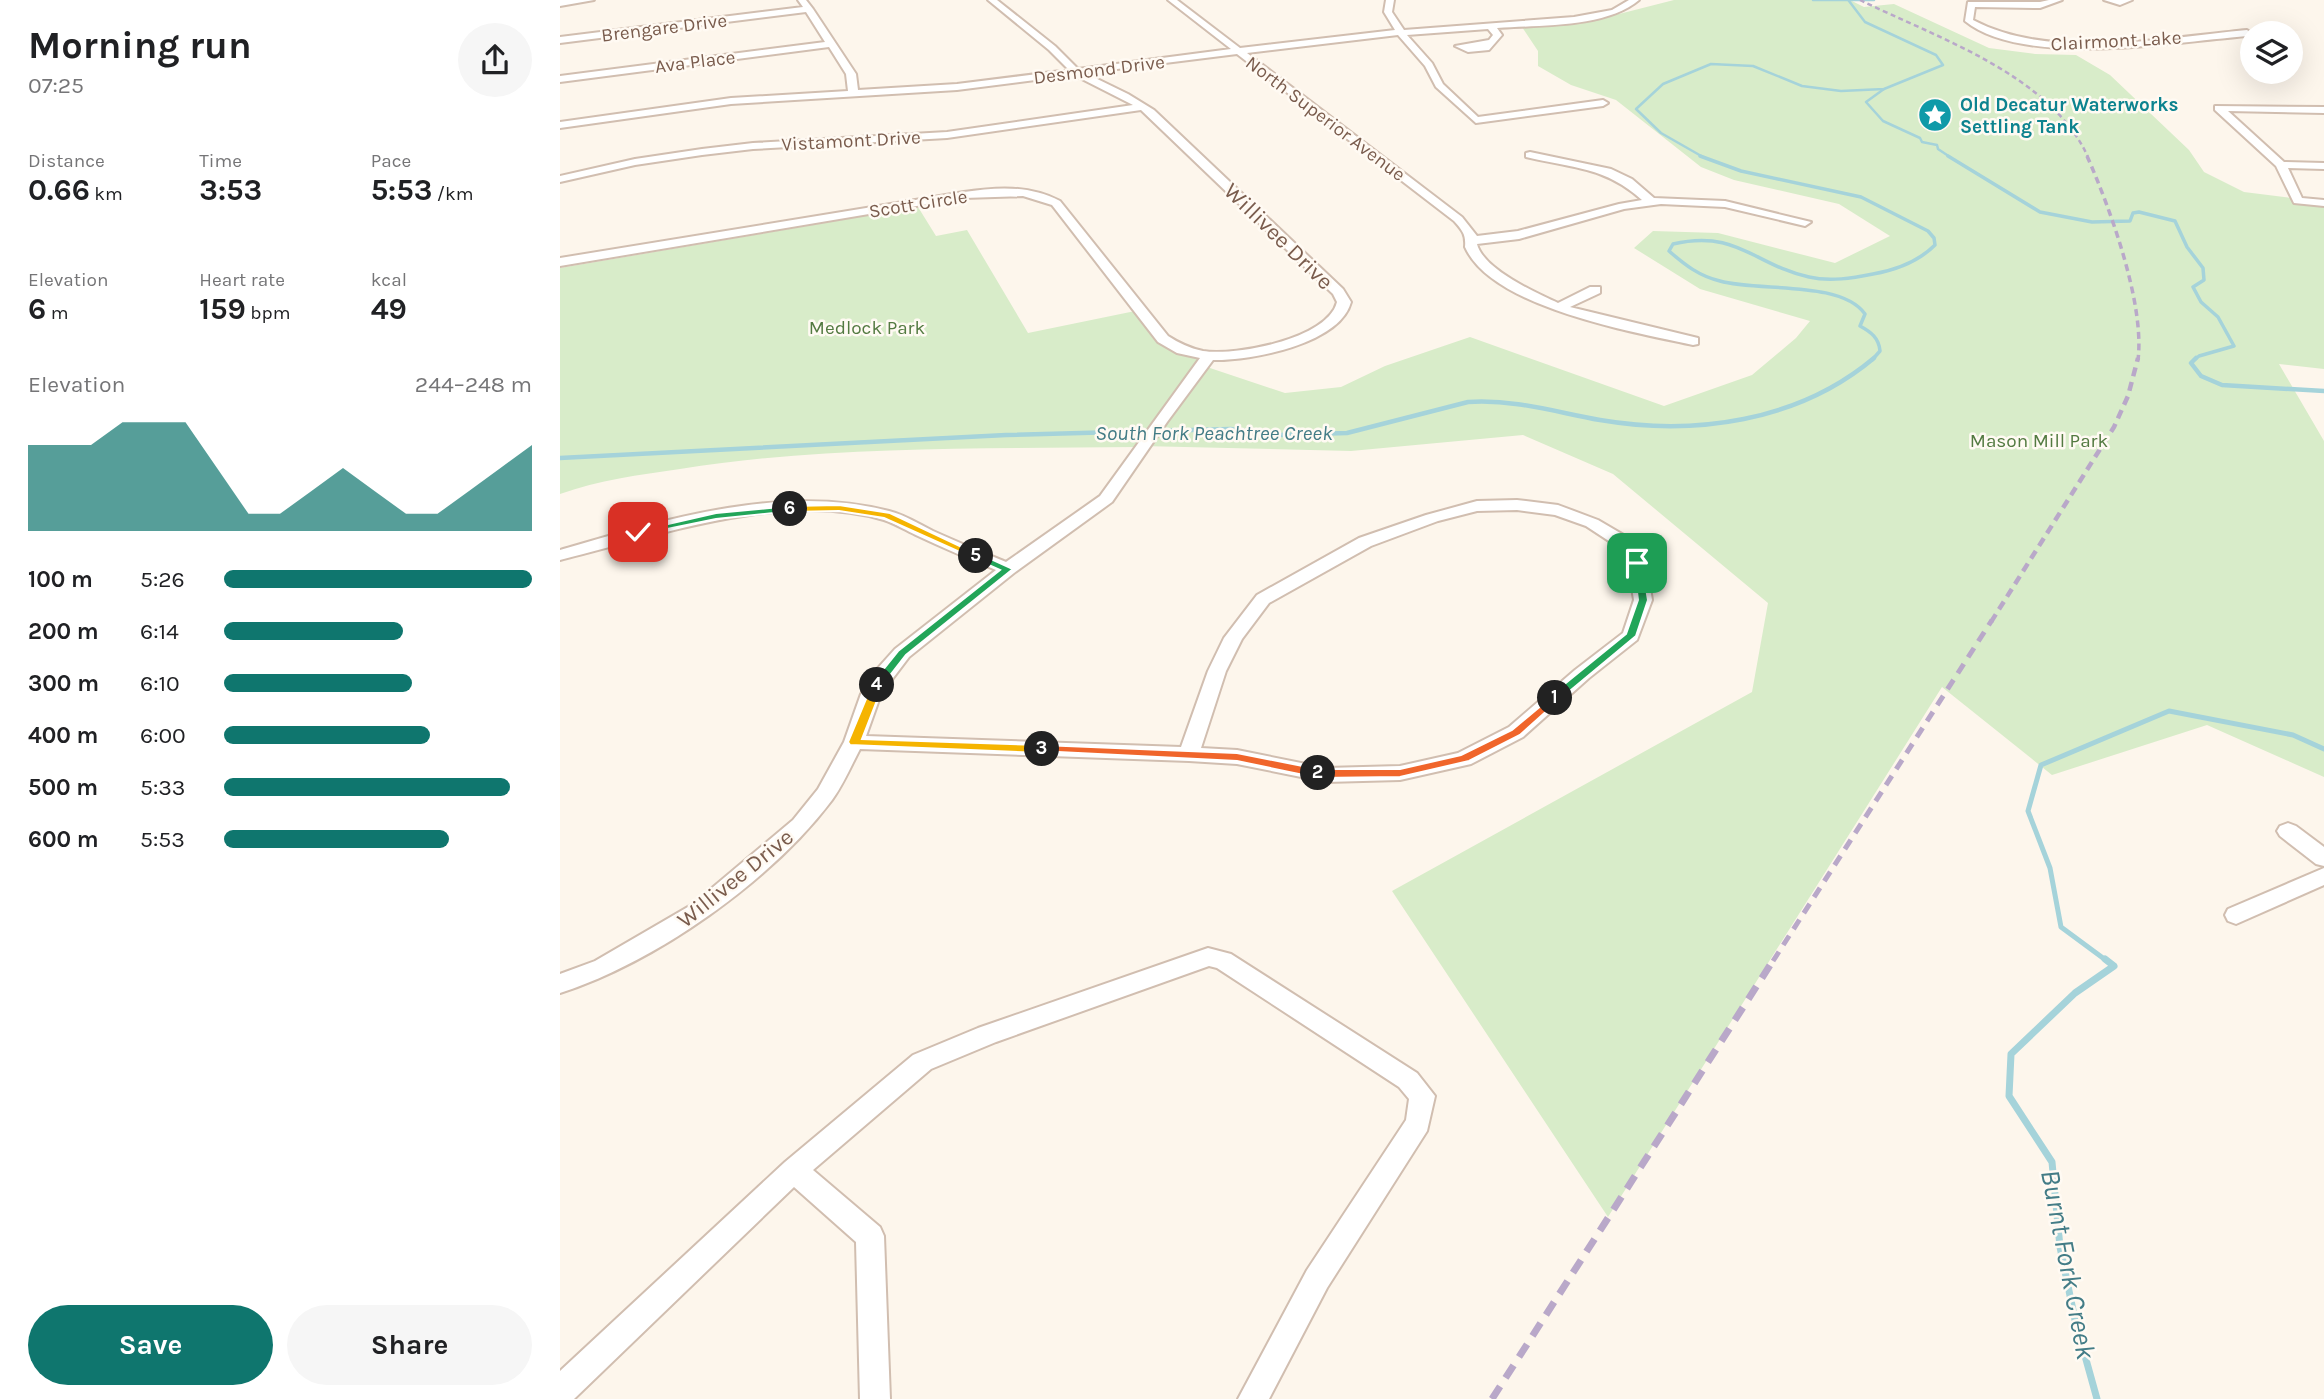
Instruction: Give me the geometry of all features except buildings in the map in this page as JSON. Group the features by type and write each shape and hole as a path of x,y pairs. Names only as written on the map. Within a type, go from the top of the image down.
{"street":[{"path":"560,3 590,0"},
{"path":"802,0 853,78 853,94"},
{"name":"Willivee Drive","path":"560,984 603,967 701,910 748,872 809,814 826,793 854,742 871,694 902,653 1007,569 1106,499 1172,403 1209,356 1251,354 1311,333 1341,314 1344,302 1338,292 1143,107 1076,72 1052,48 1011,18 992,0"},
{"name":"North Superior Avenue","path":"1172,0 1458,219 1474,240 1471,244 1472,251 1501,278 1523,292 1560,307"},
{"path":"1390,0 1388,12 1403,32 1408,44 1429,65 1439,85 1476,120 1603,103"},
{"name":"Desmond Drive","path":"560,125 739,100 957,87 1403,32 1597,16 1622,9 1635,0"},
{"name":"Clairmont Lake","path":"2057,0 2040,5 1970,4 1969,21 2001,38 2063,46 2240,33"},
{"name":"Clairmont Lake","path":"2108,0 2127,0"},
{"name":"Brengare Drive","path":"560,40 809,9"},
{"path":"1490,26 1498,35 1490,43"},
{"name":"Ava Place","path":"560,79 831,44"},
{"name":"Vistamont Drive","path":"560,179 635,162 702,152 753,146 947,135 1143,107"},
{"path":"2324,110 2219,108 2281,165 2298,201 2324,203"},
{"path":"1530,155 1615,174 1634,186 1651,202"},
{"path":"1575,164 1586,156"},
{"path":"2281,165 2324,166"},
{"name":"Scott Circle","path":"560,262 964,195 996,192 1029,194 1056,203 1163,339 1179,349 1209,356"},
{"path":"1474,240 1532,232 1614,209 1651,202 1712,202 1805,222"},
{"path":"1560,307 1595,290"},
{"path":"1560,307 1693,341"},
{"path":"854,742 1189,754 1237,757 1326,775 1400,773 1465,758 1516,732 1582,674 1631,636 1643,600 1637,563 1621,541 1592,523 1558,510 1517,505 1466,509 1432,517 1365,542 1263,599 1233,638 1217,671 1189,754"},
{"path":"560,555 638,532 716,516 786,509 839,508 886,515 1007,569"},
{"path":"2288,831 2324,858"},
{"path":"2236,915 2324,876"},
{"path":"560,1392 794,1170 922,1062 987,1035 1208,957 1223,960 1408,1080 1422,1096 1418,1123 1317,1279 1253,1399"},
{"path":"794,1170 870,1237 875,1399"}],"green space":[{"name":"Mason Mill Park","path":"1674,0 1850,0 1864,7 1894,4 1989,48 2035,54 2076,55 2110,75 2189,150 2204,172 2244,192 2324,202 2324,369 2279,364 2324,441 2324,777 2207,725 2052,775 1942,687 1608,1217 1392,891 1752,692 1768,603 1613,474 1523,435 1351,451 1141,446 1204,366 1285,393 1341,387 1385,366 1470,337 1664,406 1752,375 1796,338 1810,321 1700,289 1634,248 1653,231 1718,233 1835,263 1890,236 1839,204 1734,180 1701,167 1616,100 1571,85 1538,66 1538,51 1522,27 1619,14"},
{"name":"Medlock Park","path":"918,207 936,236 967,230 1028,333 1140,310 1169,344 1209,356 1153,422 1137,447 908,450 794,456 737,461 634,476 560,494 560,268"}],"waterway":[{"path":"1813,0 1874,0"},
{"name":"South Fork Peachtree Creek","path":"1849,1 1865,22 1936,55 1943,65 1884,89"},
{"name":"South Fork Peachtree Creek","path":"1703,157 1661,133 1636,109 1663,84 1711,64 1753,66 1802,86 1841,91 1884,89"},
{"name":"Burnt Fork Creek","path":"1884,89 1866,102 1883,121 1920,138 1922,142 1937,145 1938,149 1950,157"},
{"name":"South Fork Peachtree Creek","path":"1700,156 1741,171 1861,197 1928,231 1934,238 1935,245 1898,268 1833,279 1790,272 1744,250 1714,241 1673,244 1669,251 1693,269 1720,281 1819,292 1853,303 1865,314 1860,326 1878,342 1880,351 1873,358"},
{"name":"Burnt Fork Creek","path":"1948,156 2040,212 2092,222 2130,221 2133,213 2139,212 2175,221 2187,247 2203,268 2204,280 2193,287 2201,302 2218,317 2234,346 2199,356 2194,360"},
{"name":"South Fork Peachtree Creek","path":"560,458 1006,435 1230,429 1278,435 1347,433 1468,402 1519,404 1636,425 1708,424 1779,410 1812,397 1844,380 1873,358"},
{"name":"Burnt Fork Creek","path":"2194,360 2191,363 2201,376 2222,385 2324,391"},
{"name":"Burnt Fork Creek","path":"2107,961 2061,927 2050,868 2028,811 2041,765 2169,711 2293,735 2324,749"},
{"name":"Burnt Fork Creek","path":"2097,1399 2075,1320 2060,1247 2052,1162 2009,1096 2011,1054 2075,993 2114,966 2105,959"}],"railway":[{"path":"1860,0 1956,44 2019,81 2047,103 2070,128 2088,157"},
{"path":"2087,156 2124,256 2136,312 2138,360"},
{"path":"1991,622 2114,427 2128,396 2138,358"},
{"path":"1773,961 1992,620"},
{"path":"1492,1399 1774,959"}],"place":[{"name":"Old Decatur Waterworks Settling Tank","path":"1935,115"}],"route":[{"path":"638,532 716,516 786,509 839,508 886,515 1007,569 902,653 885,672 871,694 854,742 1237,757 1326,775 1400,773 1465,758 1516,732 1582,674 1631,636 1643,600 1637,563"}]}
